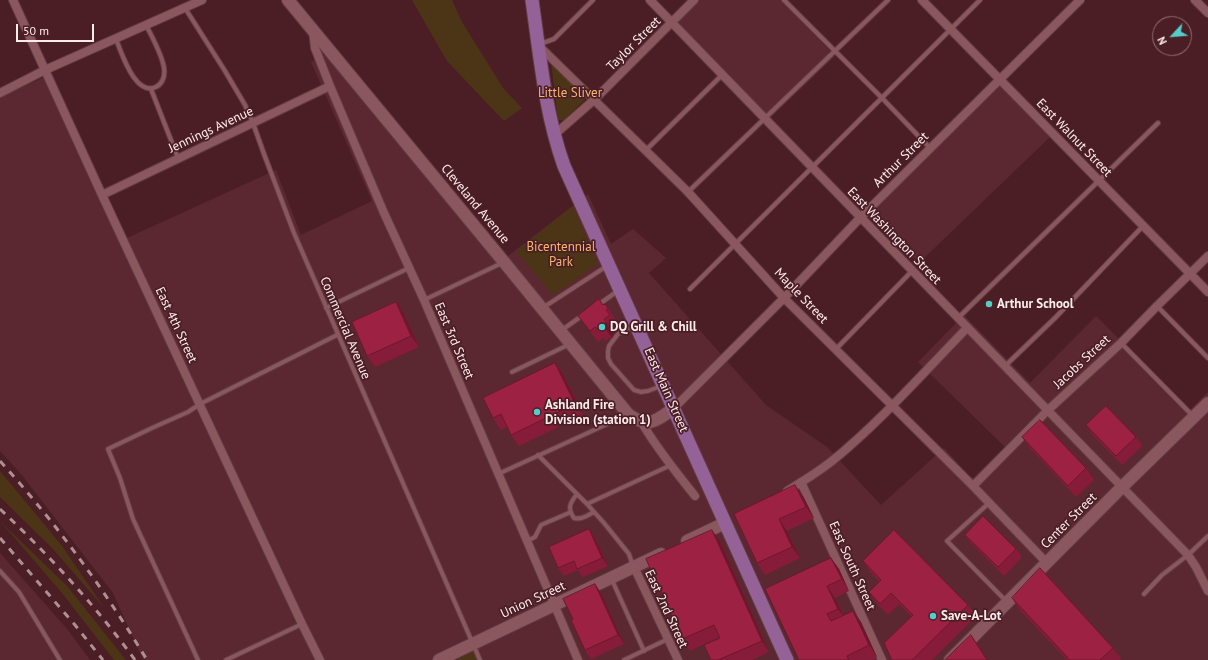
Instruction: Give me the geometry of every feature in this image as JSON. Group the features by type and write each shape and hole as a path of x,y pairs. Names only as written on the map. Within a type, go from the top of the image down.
{"main road":[{"name":"Cleveland Avenue","path":"288,0 628,414 636,420 642,422"},
{"name":"East Main Street","path":"532,0 545,90 554,135 567,172 663,385 729,521 787,660"},
{"name":"Center Street","path":"950,660 1208,403"},
{"path":"642,422 652,422 659,419 674,408"},
{"name":"Union Street","path":"440,660 729,521"}],"street":[{"name":"East 4th Street","path":"12,0 46,70 102,195 320,660"},
{"path":"0,93 46,70 202,0"},
{"name":"East Washington Street","path":"650,0 1004,367 1188,555 1208,591"},
{"name":"Taylor Street","path":"554,135 595,99 694,0"},
{"name":"East Walnut Street","path":"922,0 1208,292"},
{"name":"Arthur Street","path":"674,408 784,298 860,218 1080,0"},
{"path":"1195,0 1208,13"},
{"name":"East 3rd Street","path":"312,30 315,48 330,86 424,300 578,660"},
{"name":"Maple Street","path":"538,45 595,99 688,192 784,298 973,486 1048,563"},
{"name":"Jennings Avenue","path":"102,195 330,86"},
{"name":"Jacobs Street","path":"973,486 1047,411 1121,343 1208,256"},
{"path":"782,494 814,474 838,456 863,434 967,328"},
{"path":"642,422 650,437 695,496"},
{"name":"East South Street","path":"801,482 882,660"},
{"name":"East 2nd Street","path":"634,567 678,660"}],"lane":[{"path":"538,45 554,39 593,0"},
{"path":"784,0 930,148"},
{"path":"688,192 888,0"},
{"path":"690,289 980,0"},
{"name":"Commercial Avenue","path":"185,8 239,94 253,123 294,233 480,660"},
{"path":"116,39 134,78 141,86 151,89 158,86 164,79 164,68 146,25"},
{"path":"646,150 722,75"},
{"path":"151,89 178,158"},
{"path":"957,318 1158,123"},
{"path":"1004,367 1056,318 1144,226"},
{"path":"424,300 504,262"},
{"path":"542,309 609,265"},
{"path":"326,308 410,268"},
{"path":"836,349 912,271"},
{"path":"596,306 620,289"},
{"path":"1157,306 1208,358"},
{"path":"560,331 584,314"},
{"path":"636,324 618,334 608,351 608,358 611,364 634,390 641,392 648,391 663,385"},
{"path":"198,660 133,519 120,478 108,449 188,412 200,404 338,335"},
{"path":"1121,343 1194,417"},
{"path":"512,372 570,344"},
{"path":"498,474 628,414"},
{"path":"538,455 588,504 630,554 634,567"},
{"path":"588,504 671,466"},
{"path":"577,494 571,502 570,509 574,518 578,519 594,512"},
{"path":"989,503 947,541 1007,603"},
{"path":"526,541 535,536 541,525 571,512"},
{"path":"1144,594 1162,575 1188,555 1208,536"},
{"path":"0,571 19,592 60,660"},
{"path":"612,578 644,650"},
{"path":"226,660 302,624"},
{"path":"624,660 668,639"}],"shaded area":[{"path":"694,0 781,0 835,56 768,120 672,20"},
{"path":"336,50 508,256 588,194 611,244 633,229 666,258 649,273 766,405 827,447 881,505 944,448 972,479 1005,447 918,362 964,315 1030,383 1096,316 1190,410 1208,392 1208,660 478,660 474,651 454,660 143,660 113,593 21,474 0,451 0,97 52,74 127,238 276,170 301,235 372,201 311,62"},
{"path":"1002,84 1051,136 919,263 870,212"},
{"path":"0,553 68,630 90,660 0,660"}],"green space":[{"path":"412,0 452,0 462,22 503,88 522,108 504,121 447,61"},
{"name":"Little Sliver","path":"550,53 591,93 564,120 558,120"},
{"name":"Bicentennial Park","path":"573,206 598,264 553,295 516,251"},
{"path":"0,471 62,546 105,609 53,549 0,497"},
{"path":"0,521 67,586 126,660 114,660 62,593"},
{"path":"474,651 478,660 454,660"}],"building":[{"path":"599,299 603,305 605,304 608,308 606,310 610,315 604,319 606,322 604,327 602,326 598,329 595,327 590,331 578,316"},
{"path":"396,302 411,336 367,356 352,322"},
{"name":"Ashland Fire Division (station 1)","path":"555,363 575,404 511,435 501,414 493,418 483,398"},
{"path":"1106,406 1136,437 1116,456 1086,425"},
{"path":"1040,420 1086,468 1068,486 1022,437"},
{"path":"795,485 806,507 779,519 792,547 757,563 734,514"},
{"path":"983,516 1016,549 998,567 965,535"},
{"path":"589,529 602,558 577,569 574,561 558,568 549,547"},
{"path":"712,530 762,641 718,660 711,660 704,645 720,638 714,625 682,639 646,559"},
{"path":"894,530 968,605 912,660 892,660 884,643 913,615 891,593 880,604 869,592 881,580 863,561"},
{"path":"831,558 842,579 827,586 838,609 827,614 831,621 853,611 869,645 847,656 849,660 799,660 765,589"},
{"path":"1040,568 1113,648 1100,660 1070,660 1012,598"},
{"path":"595,584 618,635 585,650 571,620 573,619 563,599"},
{"path":"971,635 987,660 945,660"}],"railway":[{"path":"0,461 60,532 114,608 147,660"},
{"path":"0,509 36,544 88,600 135,660"},
{"path":"0,538 103,660"}],"place":[{"name":"Arthur School","path":"989,304"},
{"name":"DQ Grill & Chill","path":"602,327"},
{"name":"Ashland Fire Division (station 1)","path":"537,412"},
{"name":"Save-A-Lot","path":"933,616"}]}
